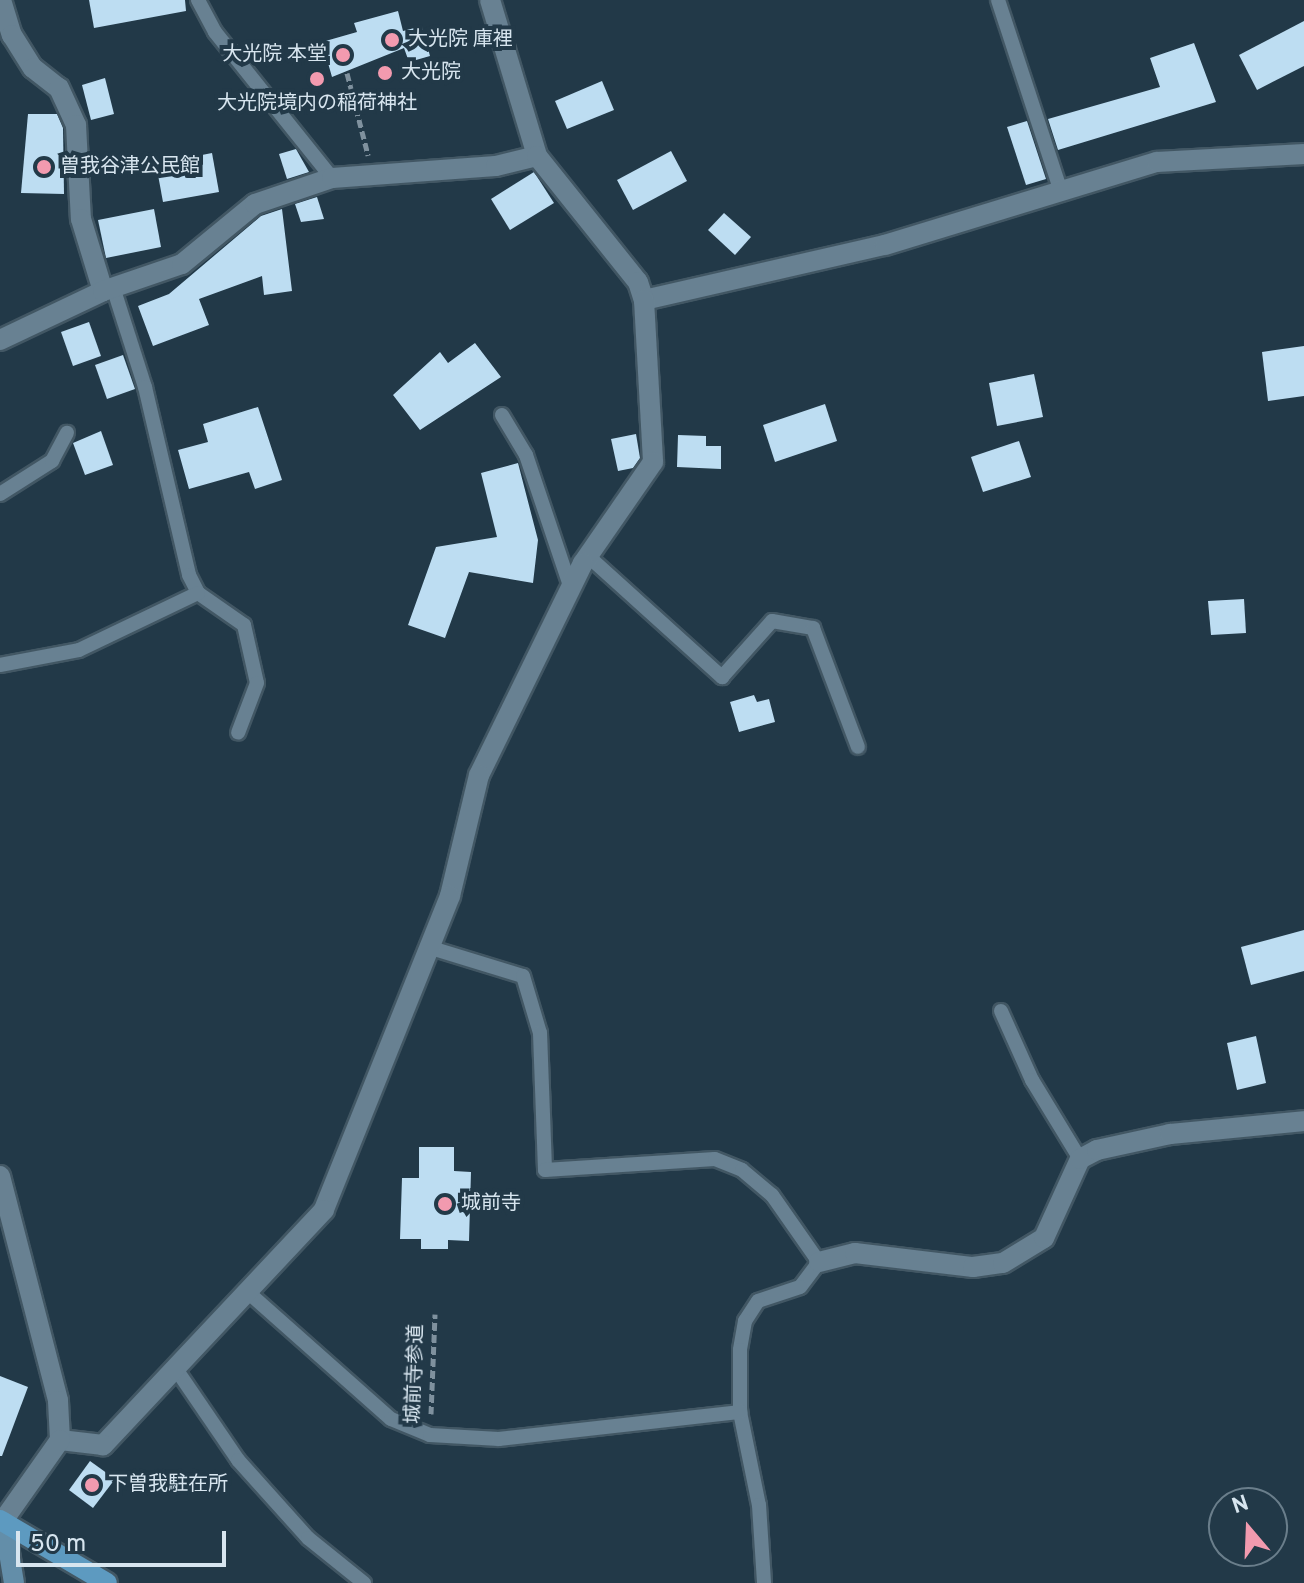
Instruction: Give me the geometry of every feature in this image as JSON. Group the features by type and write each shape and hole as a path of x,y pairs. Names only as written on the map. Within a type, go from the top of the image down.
{"main road":[{"path":"1,1522 14,1583"},
{"path":"1,1522 107,1583"}],"street":[{"path":"1,0 12,35 33,68 59,88 76,125 81,219 108,289"},
{"path":"60,1440 103,1445 250,1294 324,1210 450,896 479,775 588,556 653,462 644,300 638,282 537,156 490,0"},
{"path":"644,300 885,245 1060,189 1157,162 1304,154"},
{"path":"0,340 108,289 182,264 255,204 332,178 496,166 537,156"},
{"path":"819,1262 855,1253 973,1267 1003,1263 1044,1238 1080,1159 1170,1134 1304,1121"},
{"path":"0,1176 58,1401 60,1440 1,1522"}],"lane":[{"path":"198,0 215,32 332,178"},
{"path":"998,0 1060,189"},
{"path":"108,289 198,593 244,625 257,683 238,733"},
{"path":"502,415 526,455 571,589"},
{"path":"0,494 52,461 67,433"},
{"path":"588,556 722,677 772,621 813,628 858,747"},
{"path":"0,665 79,650 142,625 198,593"},
{"path":"428,947 523,976 546,1080 545,1170 715,1159 742,1170 772,1195 819,1262 800,1287 758,1301 745,1321 740,1412 759,1505 764,1583"},
{"path":"1001,1011 1032,1080 1080,1159"},
{"path":"250,1294 391,1419 430,1435 499,1439 740,1412"},
{"path":"176,1369 238,1460 308,1538 364,1583"}],"path":[{"path":"347,73 373,175"},
{"name":"城前寺参道","path":"430,1435 435,1314"}],"building":[{"path":"89,0 185,0 186,11 94,28"},
{"name":"大光院 庫裡","path":"398,11 403,31 422,26 430,56 409,62 404,48 332,77 322,42 357,32 354,23"},
{"path":"1304,21 1304,66 1257,90 1239,55"},
{"path":"1194,43 1216,102 1058,150 1048,119 1160,87 1150,58"},
{"path":"105,78 114,114 91,120 82,85"},
{"path":"602,81 614,110 567,129 555,101"},
{"name":"曽我谷津公民館","path":"28,114 57,114 63,128 64,194 21,193"},
{"path":"1027,121 1046,179 1026,185 1007,127"},
{"path":"296,149 309,172 287,179 279,154"},
{"path":"671,151 687,181 633,210 617,180"},
{"path":"212,153 219,192 163,202 156,164"},
{"path":"534,172 554,203 510,230 491,199"},
{"path":"317,197 324,219 301,222 295,204"},
{"path":"154,209 161,247 106,258 98,220"},
{"path":"282,209 292,291 264,295 262,276 199,299 209,325 153,346 138,306 169,294 261,216"},
{"path":"724,213 751,237 735,255 708,230"},
{"path":"89,322 101,356 73,366 61,332"},
{"path":"475,343 501,377 420,430 393,395 440,352 448,363"},
{"path":"1304,346 1304,396 1268,401 1262,352"},
{"path":"123,355 135,389 107,399 95,365"},
{"path":"1034,374 1043,417 997,426 989,383"},
{"path":"825,404 837,441 775,462 763,425"},
{"path":"258,407 282,480 255,489 249,472 189,489 178,450 208,442 203,424"},
{"path":"101,431 113,465 85,475 73,443"},
{"path":"636,434 640,458 633,468 618,471 611,439"},
{"path":"678,435 706,436 706,446 721,446 721,469 677,467"},
{"path":"1019,441 1031,477 983,492 971,457"},
{"path":"518,463 538,540 533,583 469,572 445,638 408,625 436,547 497,537 481,473"},
{"path":"1244,599 1246,633 1211,635 1208,601"},
{"path":"754,695 757,702 769,699 775,722 739,732 730,702"},
{"path":"1304,930 1304,971 1251,985 1241,947"},
{"path":"1256,1036 1266,1083 1237,1090 1227,1043"},
{"path":"419,1147 454,1147 454,1171 471,1172 469,1241 448,1240 448,1249 421,1249 421,1239 400,1239 402,1178 419,1178"},
{"path":"0,1376 28,1387 2,1456 0,1456"},
{"name":"下曽我駐在所","path":"90,1461 115,1479 93,1508 69,1490"}],"place":[{"name":"大光院 庫裡","path":"392,40"},
{"name":"大光院 本堂","path":"343,55"},
{"name":"大光院","path":"385,73"},
{"name":"大光院境内の稲荷神社","path":"317,79"},
{"name":"曽我谷津公民館","path":"44,167"},
{"name":"城前寺","path":"445,1204"},
{"name":"下曽我駐在所","path":"92,1485"}]}
